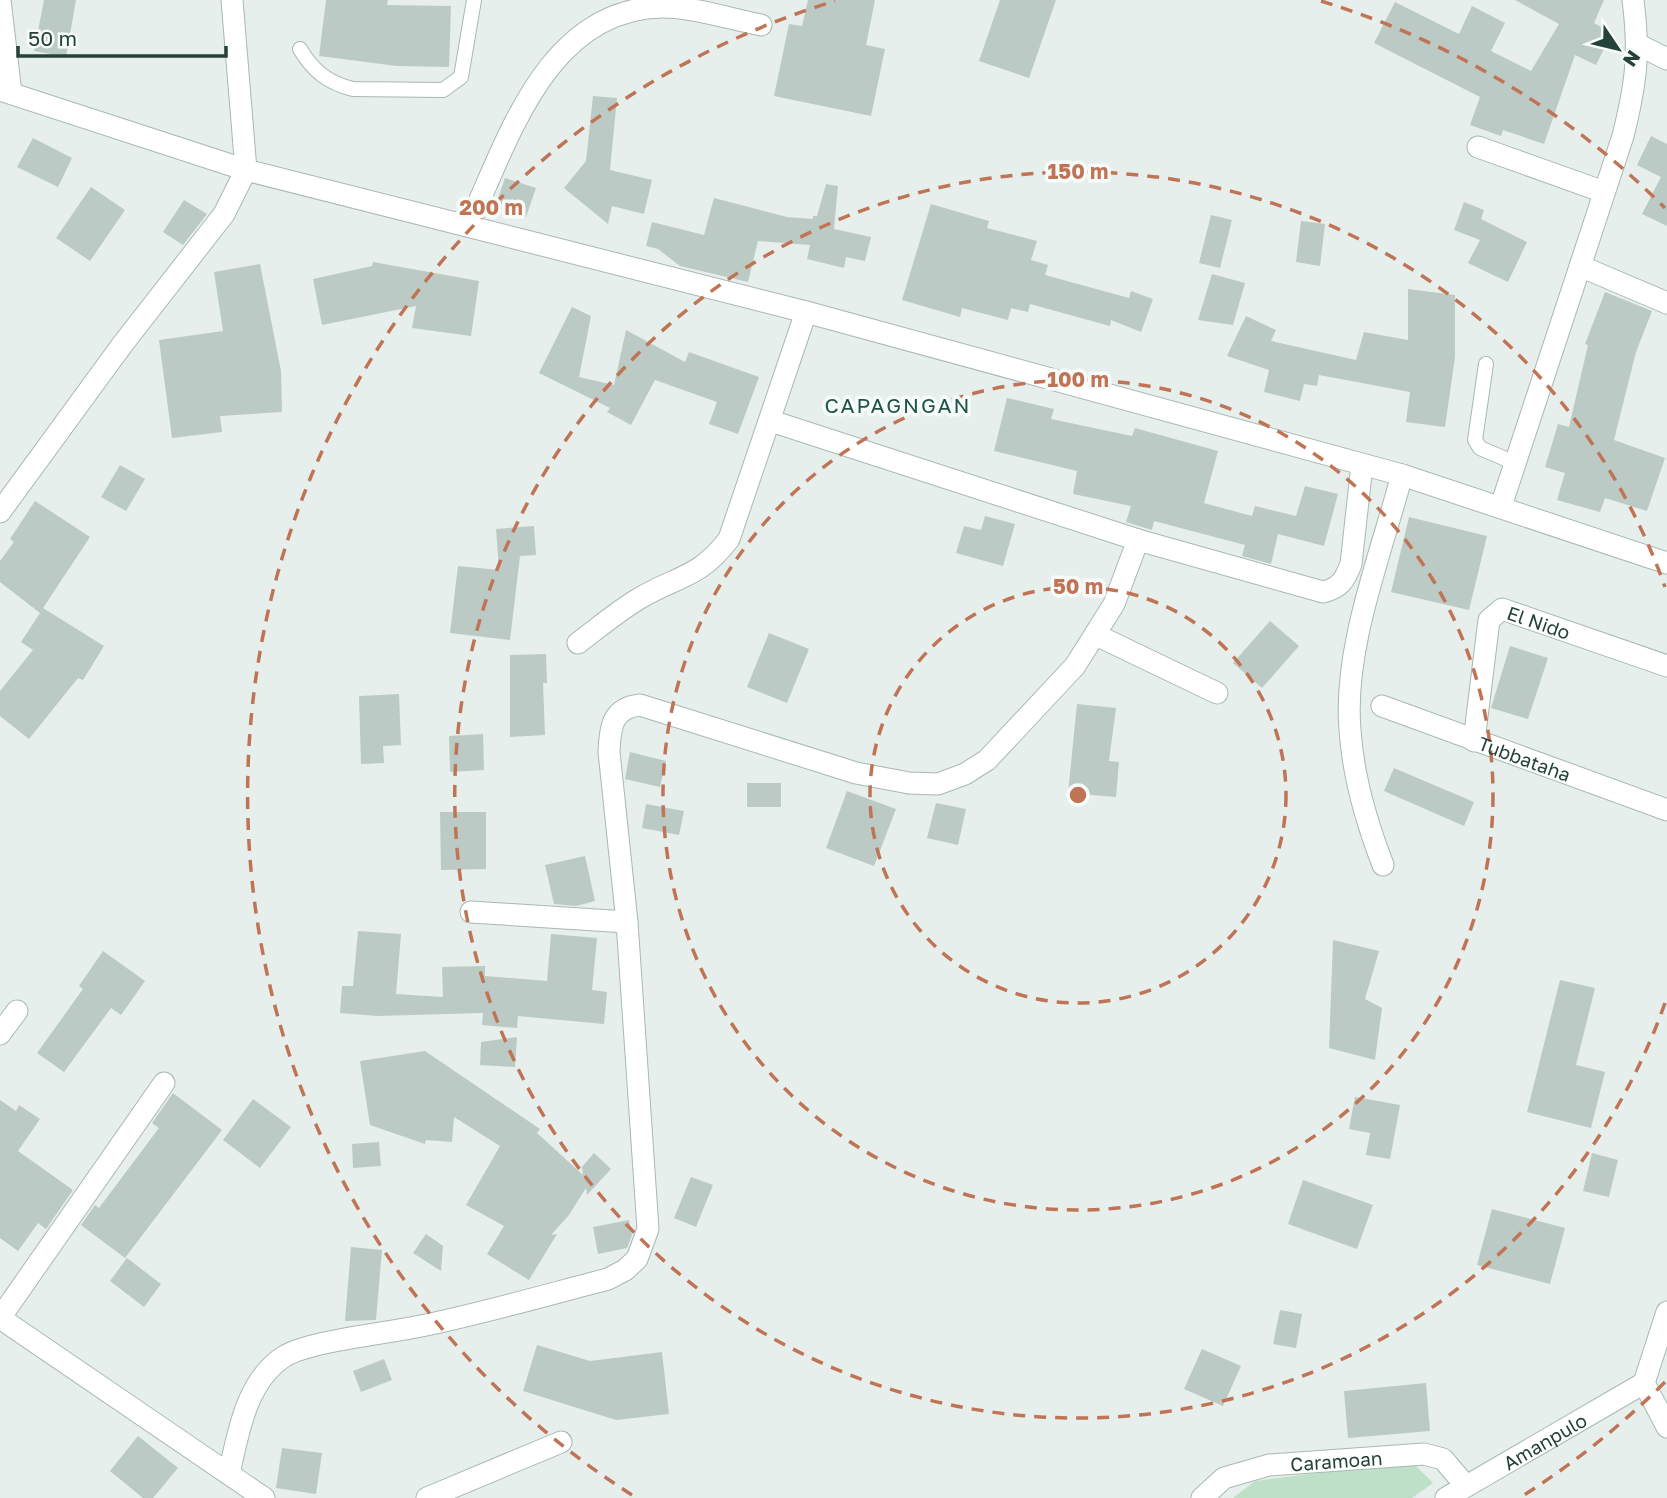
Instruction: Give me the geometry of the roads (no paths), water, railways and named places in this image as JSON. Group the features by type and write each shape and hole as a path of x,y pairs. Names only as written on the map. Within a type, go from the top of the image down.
{"street":[{"path":"1,0 6,91 246,170 469,224 806,312 1402,475 1667,563"},
{"path":"0,512 122,345 224,214 246,170 232,0"},
{"path":"1501,506 1604,192 1635,88 1639,45 1633,0"},
{"path":"469,224 528,97 553,62 579,34 602,20 633,11 662,7 706,7 761,25"},
{"path":"1639,45 1667,59"},
{"path":"1478,147 1604,192"},
{"path":"1580,266 1667,303"},
{"path":"578,643 641,597 697,572 715,557 729,539 806,312"},
{"path":"771,421 1138,541 1311,590 1336,589 1345,579 1351,564 1362,465"},
{"path":"1383,865 1356,780 1349,728 1351,682 1359,634 1402,475"},
{"path":"229,1474 246,1406 263,1377 285,1356 311,1347 425,1325 608,1279 625,1270 637,1259 648,1229 627,922 609,752 610,730 615,715 626,706 640,705 659,709 856,773 909,783 938,784 965,774 987,760 1042,704 1096,635 1127,576 1138,541"},
{"name":"El Nido","path":"1474,741 1489,620 1502,609 1667,666"},
{"path":"1096,635 1217,694"},
{"name":"Tubbataha","path":"1382,706 1667,810"},
{"path":"471,912 627,922"},
{"path":"0,1034 16,1011"},
{"path":"164,1083 0,1318 264,1498"},
{"path":"1667,1312 1644,1383 1667,1427"},
{"name":"Amanpulo","path":"1446,1498 1644,1383"},
{"path":"427,1498 561,1442"},
{"name":"Caramoan","path":"1202,1498 1224,1478 1256,1468 1424,1454 1443,1459 1465,1485"}],"lane":[{"path":"300,49 321,75 341,86 353,89 443,90 461,77 474,0"},
{"path":"1486,365 1475,440 1480,447 1515,463"}],"district":[{"name":"CAPAGNGAN","path":"898,405"}]}
